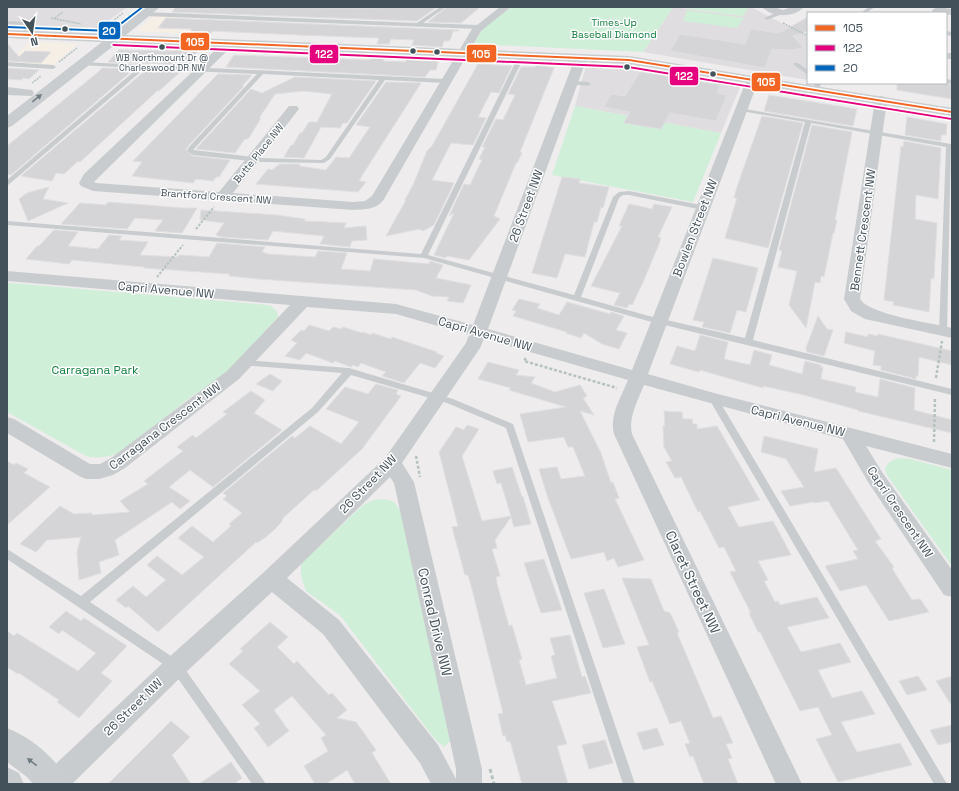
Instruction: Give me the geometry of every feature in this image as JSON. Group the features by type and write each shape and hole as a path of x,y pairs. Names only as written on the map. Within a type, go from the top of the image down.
{"street":[{"path":"479,27 506,7"},
{"path":"767,7 781,13 792,12 799,7"},
{"path":"7,109 100,34 146,9"},
{"path":"7,123 114,38 146,9"},
{"path":"938,10 952,12"},
{"name":"Brantford Crescent NW","path":"229,43 89,176 86,184 93,187 353,206 372,203 377,199 445,81 479,27"},
{"path":"7,34 100,34 114,38 637,60 753,79 817,86 881,100 952,112"},
{"name":"26 Street NW","path":"53,784 176,666 272,579 392,463 474,344 580,83 581,58"},
{"name":"Bowlen Street NW","path":"638,378 740,109 753,79"},
{"path":"7,91 28,93"},
{"name":"Bennett Crescent NW","path":"881,100 852,299 857,307 871,315 948,332"},
{"name":"Butte Place NW","path":"223,196 293,109"},
{"name":"Capri Avenue NW","path":"7,276 396,309 714,399 952,460"},
{"name":"Carragana Crescent NW","path":"7,424 86,471 98,473 118,463 219,386 244,363 302,301"},
{"name":"Claret Street NW","path":"638,378 622,420 621,426 623,434 789,784"},
{"name":"Capri Crescent NW","path":"849,434 875,477 952,588"},
{"name":"Conrad Drive NW","path":"392,463 404,482 469,769 469,784"},
{"path":"272,579 331,627 429,754 445,784"},
{"path":"7,743 38,766 53,784"}],"lane":[{"path":"419,24 443,7"},
{"path":"146,9 479,27"},
{"path":"767,18 781,13"},
{"path":"7,22 27,23 26,34"},
{"path":"424,256 522,55"},
{"path":"7,64 52,66"},
{"path":"81,64 445,81"},
{"path":"796,64 807,72"},
{"path":"7,184 143,67"},
{"path":"261,73 191,148 190,152 254,159 322,162 328,158 383,78"},
{"path":"740,109 951,145 948,332"},
{"path":"748,342 808,121"},
{"path":"577,298 616,197 621,193 629,193 703,208"},
{"path":"7,223 424,256 660,321 952,392"},
{"path":"244,363 349,371 450,401 510,426 629,784"},
{"path":"81,603 315,410 349,371"},
{"path":"714,399 942,784"},
{"path":"7,553 176,666 260,784"}],"path":[{"path":"100,34 126,11"},
{"path":"54,19 63,12"},
{"path":"781,13 777,20 807,35"},
{"path":"51,18 82,25"}],"shaded area":[{"path":"7,7 127,7 96,30 7,26"},
{"path":"673,7 742,16 749,7 751,7 807,36 807,80 643,52"},
{"path":"154,16 199,17 188,34 137,30"},
{"path":"30,41 78,44 53,65 7,64"},
{"path":"586,66 631,67 736,84 740,87 721,133 575,106"}],"green space":[{"name":"Times-Up Baseball Diamond","path":"512,7 673,7 643,52 474,44 483,28"},
{"path":"677,7 749,7 743,16"},
{"path":"687,10 744,18 737,28 683,21"},
{"path":"575,106 721,133 693,202 552,175"},
{"name":"Carragana Park","path":"11,283 268,305 275,310 278,317 229,370 192,396 119,453 110,456 90,457 7,412 7,284"},
{"path":"901,458 952,470 952,566 887,475 885,469 888,464 893,460"},
{"path":"384,499 394,502 401,512 450,741 444,747 434,738 340,615 306,591 301,576 301,564 363,505 374,500"}],"building":[{"path":"176,7 437,7 417,21 172,12"},
{"path":"447,7 480,7 461,23 428,22"},
{"path":"166,18 459,31 453,31 449,41 444,41 442,47 412,45 414,40 391,39 389,44 377,44 379,38 212,31 208,37 187,36 192,29 158,28"},
{"path":"807,18 807,31 793,36 803,48 791,50 772,49 765,68 670,51 680,34 745,44 751,29 778,33"},
{"path":"7,43 19,57 25,51 51,52 41,63 7,61"},
{"path":"178,47 200,48 194,56 198,56 188,65 108,62 119,50 175,51"},
{"path":"234,55 371,60 373,55 385,55 383,61 406,62 408,56 439,58 436,70 430,70 425,77 226,67"},
{"path":"478,64 512,66 499,93 491,92 478,117 486,118 473,145 451,143 432,180 454,183 434,225 423,231 419,229 386,236 406,200 427,151 432,146"},
{"path":"536,65 554,68 520,152 522,153 516,163 494,216 500,219 469,260 447,256 446,258 434,255 454,213 449,216 464,184 470,185 482,160 479,159 485,147 482,147 496,119 503,120 515,95 508,94 521,67 535,67"},
{"path":"7,68 39,70 29,79 23,78 21,80 7,79"},
{"path":"102,68 134,69 11,175 7,174 7,146"},
{"path":"145,71 180,72 159,91 157,91 80,162 78,161 64,174 56,173 52,181 21,176"},
{"path":"640,72 720,85 717,93 727,95 716,121 670,113 661,129 624,123 630,112 604,107 611,94 625,96"},
{"path":"218,74 252,75 242,86 244,86 188,146 186,150 193,156 230,160 219,177 216,177 213,181 196,179 193,183 132,176 142,162 133,161"},
{"path":"295,77 376,81 347,123 343,123 340,128 321,127 304,158 284,157 291,145 293,145 309,122 317,122 332,94 303,91 275,94 259,118 261,118 249,138 244,140 235,153 196,149 251,89 262,93"},
{"path":"386,82 421,83 363,174 359,181 366,182 358,192 256,184 268,169 272,170 280,164 300,164 299,166 326,170 336,157 349,158 370,127 356,125"},
{"path":"897,84 947,84 952,85 952,99 897,90"},
{"path":"769,95 857,109 853,126 764,111"},
{"path":"762,116 803,123 768,248 725,238 737,198 734,198 737,187"},
{"path":"907,117 947,124 946,135 941,135 941,141 905,135"},
{"path":"812,125 852,132 835,220 837,220 824,277 821,276 820,283 815,282 806,328 789,305 797,271 778,267 782,251 779,250"},
{"path":"904,141 941,148 938,199 916,195 915,219 937,223 934,279 931,278 929,312 893,305 894,302 884,300 901,146 903,147"},
{"path":"562,177 580,179 579,183 609,187 597,222 594,222 585,257 565,254 557,278 532,273"},
{"path":"49,187 43,199 68,203 28,221 19,199 27,193"},
{"path":"108,202 197,208 182,233 155,231 163,220 135,218 127,229 61,224 80,203 106,205"},
{"path":"629,204 652,209 654,204 672,207 658,237 661,238 644,280 632,305 629,304 627,308 614,305 620,293 591,286 622,226 619,226"},
{"path":"201,210 276,215 305,219 304,221 346,223 344,228 366,226 367,240 352,241 350,247 320,244 324,236 273,231 268,240 221,237 216,235 224,223 200,220"},
{"path":"54,230 78,232 68,246 98,249 109,235 122,236 119,240 148,242 140,255 209,257 217,243 265,247 262,252 268,254 315,257 318,251 347,253 341,269 370,271 374,259 429,264 430,261 443,265 436,278 471,285 463,303 447,301 449,297 432,296 416,290 259,279 229,276 230,274 144,268 72,260 69,264 26,259"},
{"path":"713,258 758,268 746,312 737,310 730,333 702,327 704,322 693,320"},
{"path":"519,299 540,304 537,308 559,315 567,302 610,314 611,312 624,316 616,330 627,333 619,349 602,344 584,333 581,338 566,333 567,332 513,316 516,311 512,310"},
{"path":"818,316 827,329 833,330 824,356 807,352 806,348"},
{"path":"309,325 329,331 333,327 341,329 343,327 371,335 372,333 391,339 392,337 437,352 436,353 444,356 435,368 420,363 404,383 382,376 386,372 361,363 358,367 353,365 351,367 335,361 333,363 306,353 300,360 285,356 297,343 291,340 301,330 304,331"},
{"path":"846,332 868,337 868,334 878,336 878,334 952,351 952,365 919,357 918,376 916,376 916,379 881,370 881,366 873,365 875,351 844,343"},
{"path":"700,335 728,342 724,359 750,365 754,350 772,355 769,365 802,374 805,361 821,365 820,367 823,367 821,379 856,387 855,392 878,397 880,379 915,388 914,410 952,420 952,433 858,411 800,394 763,386 763,388 700,370 699,372 670,364 677,346 695,351"},
{"path":"488,362 519,370 516,375 535,377 531,383 555,392 580,385 587,396 583,398 594,415 580,411 601,453 611,483 613,482 619,498 615,499 644,560 618,567 614,558 607,561 604,552 571,559 548,498 539,469 557,467 561,479 585,476 573,447 568,447 564,437 528,442 520,414 566,407 509,390 511,388 478,379"},
{"path":"270,374 282,381 273,391 256,384"},
{"path":"376,384 398,390 396,394 401,396 362,449 316,491 315,489 282,519 283,520 276,528 266,537 257,543 256,542 158,632 128,606 126,608 116,600 133,586 146,597 166,580 147,565 157,556 182,575 204,557 178,538 192,526 213,542 231,526 229,524 242,513 223,499 227,496 223,493 292,436 295,438 310,426 341,444 359,422 326,409 345,387 368,394"},
{"path":"251,391 265,400 254,413 282,430 213,487 190,470 169,487 190,501 180,509 172,502 115,540 119,555 99,562 101,573 79,580 77,552 81,537 47,540 36,552 20,544 60,506 74,514 92,513 91,515 130,512 120,501 148,484 144,481 183,451 177,447 193,435 196,438 227,414 223,412"},
{"path":"664,411 682,412 683,419 692,419 693,424 697,424 697,429 717,426 760,500 728,507 739,527 773,521 791,555 758,561 768,580 764,581 775,602 778,601 780,605 817,597 829,618 787,627 801,652 840,643 851,662 818,670 832,698 862,691 875,714 841,722 857,752 900,743 912,765 838,782 816,739 832,735 818,707 800,711 760,632 758,632 749,613 751,613 730,572 736,571 724,547 719,548 700,511 698,512 681,477 675,478 666,462 672,461 664,447"},
{"path":"467,425 479,429 462,456 482,521 511,516 501,483 497,484 493,471 512,467 522,497 523,496 531,524 514,527 511,517 495,540 497,548 492,549 500,576 496,577 497,584 509,626 512,625 522,659 519,660 526,685 557,678 551,656 555,655 550,638 570,635 582,677 585,676 591,693 552,701 567,744 557,746 568,784 522,784 510,741 507,742 505,735 503,736 498,714 503,713 472,589 468,575 465,575 452,527 458,526 439,452 456,427 464,430"},
{"path":"764,436 818,449 814,472 836,468 881,539 875,541 894,567 892,568 912,600 920,599 929,612 889,621 866,585 840,591 825,566 858,559 853,551 858,550 828,501 790,506 781,491 804,487 786,459 761,452"},
{"path":"7,461 14,465 16,463 28,469 24,473 50,487 7,525"},
{"path":"544,559 562,610 541,613 524,563"},
{"path":"622,578 651,579 664,611 670,613 679,632 677,633 713,718 721,716 733,743 726,744 732,758 728,759 738,784 704,784 693,756 690,757 685,744 690,743 681,721 670,724 652,681 650,682 637,647 649,645"},
{"path":"604,589 625,644 603,648 584,593"},
{"path":"66,611 81,621 84,618 127,646 101,673 112,681 79,718 57,702 59,700 19,673 18,674 7,667 7,631 14,636 17,633 78,671 96,653 62,630 59,634 49,627"},
{"path":"270,622 288,637 277,647 294,664 297,661 329,695 332,693 347,710 337,718 356,722 376,750 372,753 391,784 355,784 347,770 326,784 315,784 304,766 328,751 321,738 326,735 292,696 274,710 289,731 268,747 254,728 260,724 242,705 260,691 229,664 243,651 240,649"},
{"path":"918,676 927,690 907,695 899,681"},
{"path":"952,676 952,706 936,681"},
{"path":"171,721 190,737 172,755 191,784 108,784"},
{"path":"952,725 952,742 938,745 930,730"},
{"path":"657,728 664,745 643,750 637,733"},
{"path":"605,740 613,763 589,769 582,745"},
{"path":"231,762 242,778 234,784 199,784"}],"transit line":[{"name":"20","path":"7,27 112,31 143,7"},
{"name":"105","path":"7,34 629,60 952,112"},
{"name":"122","path":"114,45 628,67 951,119"}],"place":[{"name":"WB Northmount Dr @ Charleswood DR NW","path":"162,47"}]}
